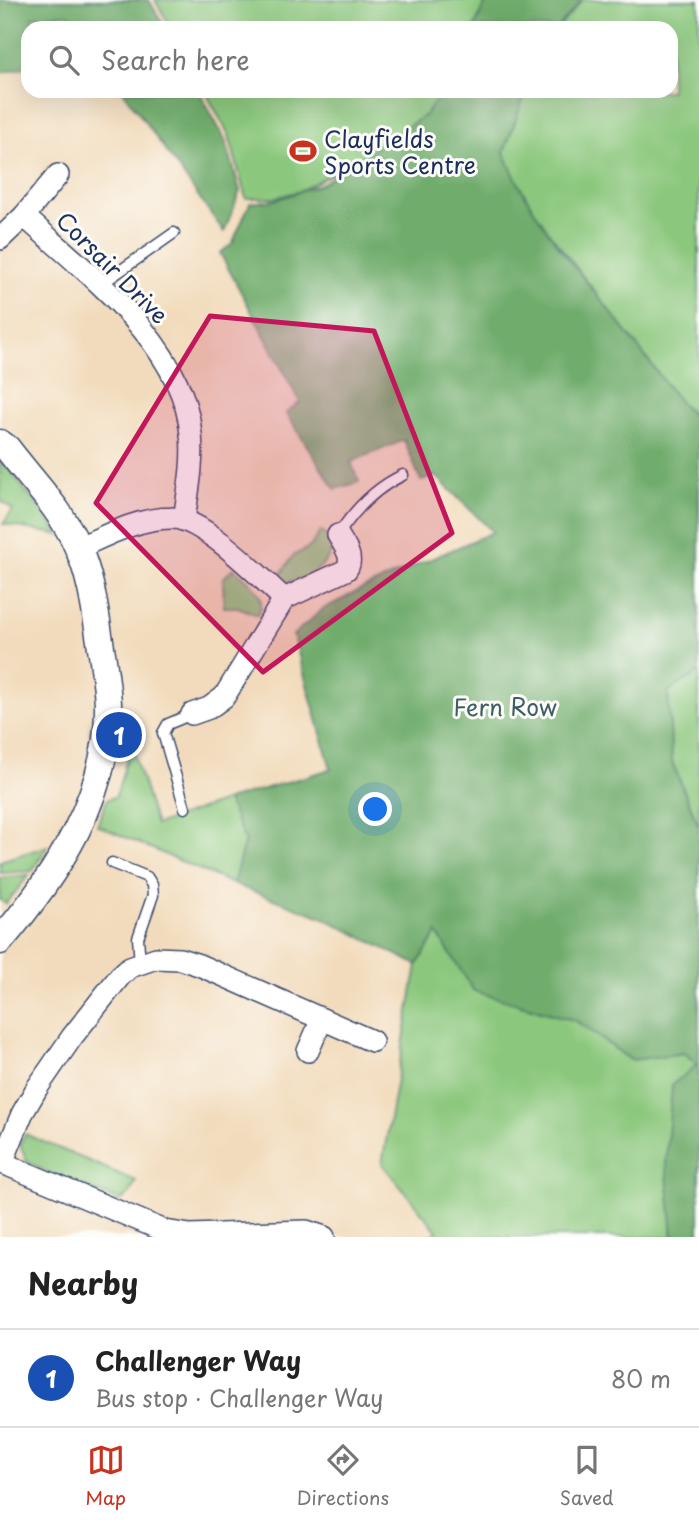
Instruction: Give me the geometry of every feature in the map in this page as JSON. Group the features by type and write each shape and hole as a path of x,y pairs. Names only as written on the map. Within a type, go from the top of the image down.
{"street":[{"name":"Corsair Drive","path":"0,239 58,176"},
{"name":"Corsair Drive","path":"24,216 100,285 150,339 172,372 181,392 191,434 184,520"},
{"path":"0,443 7,448 65,523 78,548 92,589 106,678 107,730 101,759 76,835 53,872 0,941"},
{"path":"78,548 143,522 172,517 199,527 284,599"},
{"path":"192,714 209,708 224,697 284,599 346,570 350,558 338,535"},
{"path":"320,1236 306,1231 190,1235 166,1231 1,1162 22,1114 65,1047 120,976 140,962 156,958 180,959 199,965 372,1041"},
{"path":"308,1052 322,1019"}],"lane":[{"path":"100,285 173,233"},
{"path":"338,535 366,499 386,483 403,475"},
{"path":"185,807 163,733 168,723 192,714"},
{"path":"112,863 147,877 152,885 153,895 141,923 138,938 140,962"}],"highlighted area":[{"path":"210,316 374,331 452,533 263,672 96,503"}],"green space":[{"path":"0,0 149,0 161,21 73,21 68,14 33,17 33,21 21,21 21,68 0,73"},
{"path":"155,0 507,0 494,21 167,21"},
{"path":"487,0 582,0 564,21 477,21"},
{"path":"582,0 699,0 699,420 682,405 542,223 517,183 504,152 523,98 678,98 678,21 564,21"},
{"path":"128,98 203,98 226,142 240,191 224,232"},
{"name":"Clayfields Sports Centre","path":"209,98 454,98 386,144 300,191 274,198 246,198 229,135"},
{"name":"Fern Row","path":"438,98 523,98 504,152 514,175 567,258 682,405 699,420 699,672 668,692 672,762 699,827 699,1237 673,1237 666,1162 672,1085 697,1065 685,1053 631,1060 576,1021 474,991 437,933 417,965 322,917 233,884 245,840 227,800 331,769 293,635 323,609 493,532 436,476 421,481 404,440 351,462 359,482 335,489 286,413 300,402 220,253 232,244 250,203 275,200 321,184 425,115"},
{"path":"0,461 60,535 3,524 13,510 0,500"},
{"path":"321,531 335,543 320,567 295,582 277,580 293,556 310,547"},
{"path":"233,568 259,594 261,607 258,615 238,607 224,607 223,579"},
{"path":"699,672 699,827 672,762 668,692"},
{"path":"131,745 156,825 227,800 245,840 233,884 97,825 107,800 116,796"},
{"path":"48,846 32,871 0,873 0,861"},
{"path":"29,875 6,904 0,900 0,878"},
{"path":"437,932 474,991 576,1021 631,1060 685,1053 697,1065 666,1162 673,1237 431,1237 437,1231 382,1164 417,965"},
{"path":"25,1134 136,1181 129,1194 120,1201 43,1170 27,1162 20,1145"}],"place":[{"name":"Clayfields Sports Centre","path":"303,151"},
{"name":"Challenger Way","path":"119,735"}]}
